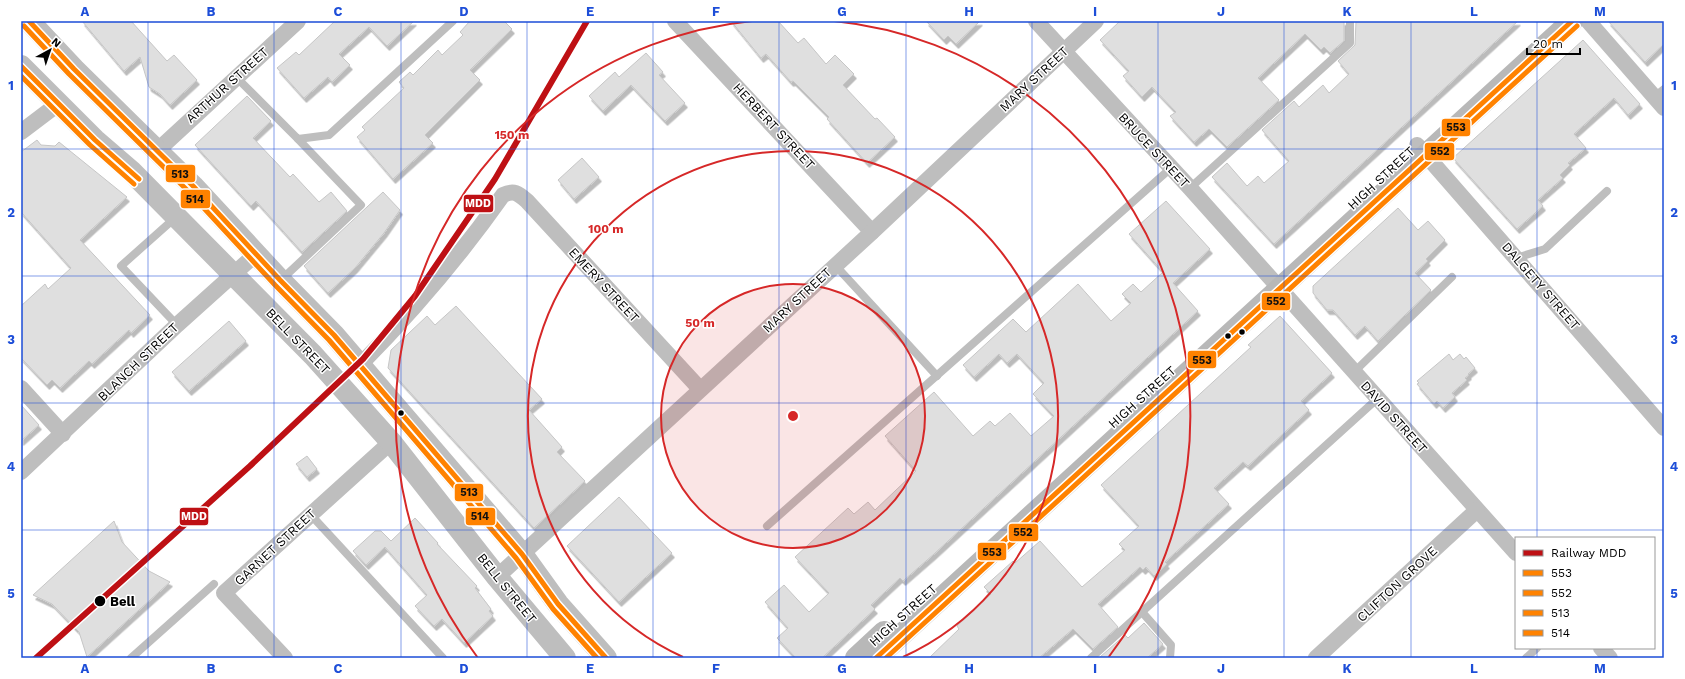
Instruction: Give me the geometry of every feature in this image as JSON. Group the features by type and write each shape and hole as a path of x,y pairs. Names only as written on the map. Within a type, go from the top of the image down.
{"highway":[{"path":"29,21 74,69 158,150 280,280 334,335 522,554 558,604 606,658"},
{"name":"BELL STREET","path":"21,66 95,140 131,171 313,355 391,442 497,577 565,658"}],"main road":[{"name":"HIGH STREET","path":"1422,150 1552,21"},
{"name":"HIGH STREET","path":"876,658 1275,285 1422,150 1572,21"},
{"name":"HIGH STREET","path":"856,658 1275,285"}],"street":[{"name":"ARTHUR STREET","path":"158,150 298,21"},
{"name":"HERBERT STREET","path":"675,21 872,232"},
{"name":"BRUCE STREET","path":"1036,21 1190,188 1275,285"},
{"name":"MARY STREET","path":"497,577 872,232 1096,21"},
{"path":"1588,21 1661,98"},
{"path":"21,132 58,104"},
{"name":"DALGETY STREET","path":"1422,150 1664,428"},
{"name":"EMERY STREET","path":"360,365 401,323 446,270 503,195 509,192 515,192 527,201 700,389"},
{"name":"BLANCH STREET","path":"21,472 177,325 256,254"},
{"name":"DAVID STREET","path":"1275,285 1515,552"},
{"path":"21,388 63,434"},
{"name":"GARNET STREET","path":"285,658 224,593 391,442"},
{"name":"CLIFTON GROVE","path":"1316,658 1477,510"},
{"path":"1602,649 1610,658"}],"lane":[{"path":"298,139 329,135 453,21"},
{"path":"1190,188 1350,43 1350,21"},
{"path":"237,78 361,205 280,280"},
{"path":"767,526 1171,168"},
{"path":"1516,258 1545,249 1607,191"},
{"path":"177,217 121,266 177,325"},
{"path":"835,265 937,376"},
{"path":"1354,372 1452,277"},
{"path":"1091,658 1377,399"},
{"path":"310,514 443,658"},
{"path":"131,658 214,584"},
{"path":"1142,612 1171,646 1170,658"},
{"path":"1526,658 1536,649"}],"building":[{"path":"82,21 131,21 167,61 174,55 197,80 170,105 160,94 149,87 140,57 124,71"},
{"path":"335,21 414,21 387,46 369,27 339,54 350,65 332,82 328,77 304,98 277,68 296,52 299,55"},
{"path":"470,21 504,21 512,29 470,70 480,80 425,135 433,143 393,179 357,137 365,130 362,127 404,88 399,82 410,72 413,75 438,50 442,55 463,35 460,32"},
{"path":"731,21 778,21 798,43 804,38 826,64 835,55 854,74 843,85 875,119 877,118 895,137 867,163 827,119 829,117 793,81 791,82 766,54 761,58"},
{"path":"926,21 980,21 956,44 948,36 944,40"},
{"path":"1120,21 1344,21 1344,41 1330,53 1324,47 1321,50 1305,34 1258,78 1279,100 1227,147 1209,129 1194,142 1170,116 1176,112 1152,87 1142,97 1123,76 1129,71 1100,40"},
{"path":"1356,21 1518,21 1274,244 1212,177 1227,163 1247,186 1258,176 1264,183 1289,161 1262,130 1294,101 1299,107 1323,85 1329,93 1349,74 1338,61 1355,45"},
{"path":"1608,21 1664,21 1664,44 1645,62"},
{"path":"1583,40 1640,104 1628,115 1614,98 1574,134 1586,148 1568,163 1570,165 1560,175 1563,178 1538,200 1543,206 1517,229 1453,158"},
{"path":"646,53 663,72 659,75 685,103 665,121 631,85 603,111 589,96 615,72 619,77"},
{"path":"247,96 271,121 253,138 290,177 293,174 319,202 331,192 347,211 302,252 256,201 251,206 195,145"},
{"path":"37,140 41,145 55,146 59,142 127,197 80,240 150,315 131,333 129,330 92,364 89,361 60,388 52,380 47,385 21,358 21,306 45,284 48,289 71,268 21,212 21,152"},
{"path":"582,158 599,177 574,199 558,180"},
{"path":"383,192 400,210 384,233 355,268 328,293 304,266"},
{"path":"1166,201 1210,249 1173,283 1198,311 934,554 903,581 900,578 871,605 875,609 822,658 796,658 777,638 788,628 765,602 784,585 809,612 829,593 795,557 848,508 854,514 868,502 875,510 916,471 885,436 934,392 973,436 990,421 995,426 1010,413 1031,436 1054,416 1033,394 1044,383 1017,354 1007,363 999,354 974,377 963,365 1013,319 1026,332 1078,284 1111,321 1131,303 1122,294 1133,284 1141,292 1163,272 1129,234"},
{"path":"1398,208 1418,230 1428,221 1445,240 1426,259 1428,261 1415,273 1431,290 1378,341 1365,326 1355,335 1333,310 1327,310 1313,293 1313,286"},
{"path":"456,306 542,399 529,410 562,447 557,452 585,481 534,528 388,368 391,350 427,316 435,325"},
{"path":"1280,316 1332,373 1301,401 1309,410 1248,466 1243,462 1214,488 1229,504 1165,562 1167,564 1154,576 1146,567 1143,570 1140,567 1098,604 1118,627 1093,649 1073,629 1039,658 929,658 959,629 957,626 991,594 984,587 1013,561 1015,563 1040,541 1082,587 1125,550 1119,544 1139,526 1101,485 1251,347 1248,345"},
{"path":"229,321 246,341 189,391 172,372"},
{"path":"1449,354 1453,360 1460,354 1464,359 1466,357 1475,368 1465,378 1467,380 1452,393 1455,397 1443,408 1437,401 1434,404 1417,384 1419,383 1417,381"},
{"path":"21,405 39,425 21,441"},
{"path":"307,456 317,469 307,477 296,464"},
{"path":"619,497 672,553 619,602 567,546"},
{"path":"415,518 438,543 437,544 477,586 475,588 491,609 489,611 493,616 464,643 442,619 434,626 415,606 427,595 385,547 366,565 353,551 375,531 381,531 391,541"},
{"path":"114,521 122,542 149,571 170,582 87,657 79,632 52,604 33,595"},
{"path":"1144,623 1163,644 1147,658 1100,657 1125,635 1128,638"}],"rail line":[{"name":"MDD","path":"36,658 250,466 363,359 415,296 495,179 587,21"}],"transit line":[{"name":"513","path":"29,21 74,69 193,186 280,280 334,335 522,554 558,604 606,658"},
{"name":"553","path":"876,658 1572,21"},
{"name":"514","path":"24,26 69,74 188,191 275,285 329,340 516,558 553,609 597,658"},
{"name":"552","path":"886,658 1577,26"},
{"name":"513","path":"21,66 95,140 139,179"},
{"name":"514","path":"21,76 90,145 134,184"}],"place":[{"name":"Bell","path":"100,601"}]}
